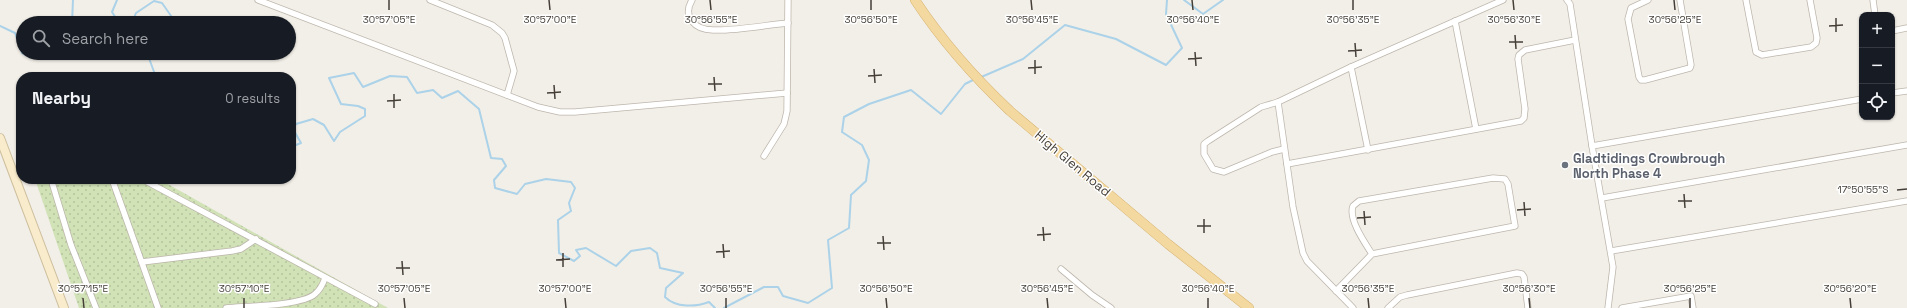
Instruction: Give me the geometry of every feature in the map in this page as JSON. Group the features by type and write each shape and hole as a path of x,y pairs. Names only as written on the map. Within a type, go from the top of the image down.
{"main road":[{"name":"High Glen Road","path":"915,0 947,45 1010,111 1168,244 1249,308"}],"street":[{"path":"258,0 538,107 560,112 575,112 787,93"},
{"path":"430,0 492,25 502,34 505,38 514,71 507,95"},
{"path":"692,0 688,6 689,19 694,24 708,30 788,23"},
{"path":"764,156 784,124 787,111 788,0"},
{"path":"1284,149 1272,152 1224,172 1213,169 1204,154 1203,148 1208,141 1255,112 1351,67 1503,0"},
{"path":"1567,0 1570,4 1592,146 1611,250 1613,267 1608,308"},
{"path":"1648,0 1628,11 1628,19 1639,77 1645,80 1690,68 1691,65 1680,0"},
{"path":"1746,0 1756,52 1762,55 1811,47 1816,43 1817,38 1810,0"},
{"path":"1872,0 1874,12"},
{"path":"1455,21 1476,129"},
{"path":"1895,30 1907,28"},
{"path":"1287,164 1514,123 1524,118 1525,109 1518,60 1522,52 1575,40"},
{"path":"1351,67 1368,150"},
{"path":"1895,93 1907,91"},
{"path":"1592,146 1859,99"},
{"path":"1278,102 1293,207 1303,253 1306,261 1353,308"},
{"path":"0,138 16,180"},
{"path":"1602,198 1907,145"},
{"path":"1336,291 1372,254 1515,226 1508,184 1505,179 1492,178 1359,201 1353,206 1352,216 1361,237 1372,254"},
{"path":"17,184 64,308"},
{"path":"53,184 71,245 96,308"},
{"path":"114,184 158,308"},
{"path":"152,184 375,304"},
{"path":"1611,250 1907,201"},
{"path":"142,262 232,251 241,249 256,239"},
{"path":"1061,269 1092,295 1111,308"},
{"path":"1388,308 1400,297 1407,295 1517,273 1522,274 1524,277 1528,308"},
{"path":"226,308 300,301 316,294 322,287 325,278"},
{"path":"1622,308 1691,296 1693,308"}],"green space":[{"path":"37,184 168,184 388,308 79,308"}],"waterway":[{"path":"72,16 73,0"},
{"path":"115,16 112,12 117,0"},
{"path":"979,78 1023,59 1065,25 1116,39 1166,65 1182,48 1166,14 1167,0"},
{"path":"1184,0 1203,14 1223,0"},
{"path":"135,16 136,13 154,1 162,3 171,16"},
{"path":"0,26 15,33 16,36"},
{"path":"150,60 154,72"},
{"path":"296,124 313,119 324,125 334,141 340,132 365,116 365,109 358,106 341,104 329,78 354,73 363,87 390,76 407,77 417,93 433,90 442,98 458,91 479,109 491,158 502,159 506,166 494,180 495,188 517,194 525,184 546,179 571,182 575,188 569,203 571,211 558,220 559,253 574,261 580,256 576,250 586,248 616,266 631,251 650,248 657,253 660,268 683,273 666,288 665,297 680,305 692,306 709,302 715,308"},
{"path":"724,308 764,287 778,287 783,296 808,303 832,288 828,240 849,228 851,195 866,181 869,160 862,145 842,132 844,117 869,104 911,90 941,114 965,84 975,79"},
{"path":"296,134 301,143 296,145"}],"place":[{"name":"Gladtidings Crowbrough North Phase 4","path":"1565,165"}]}
